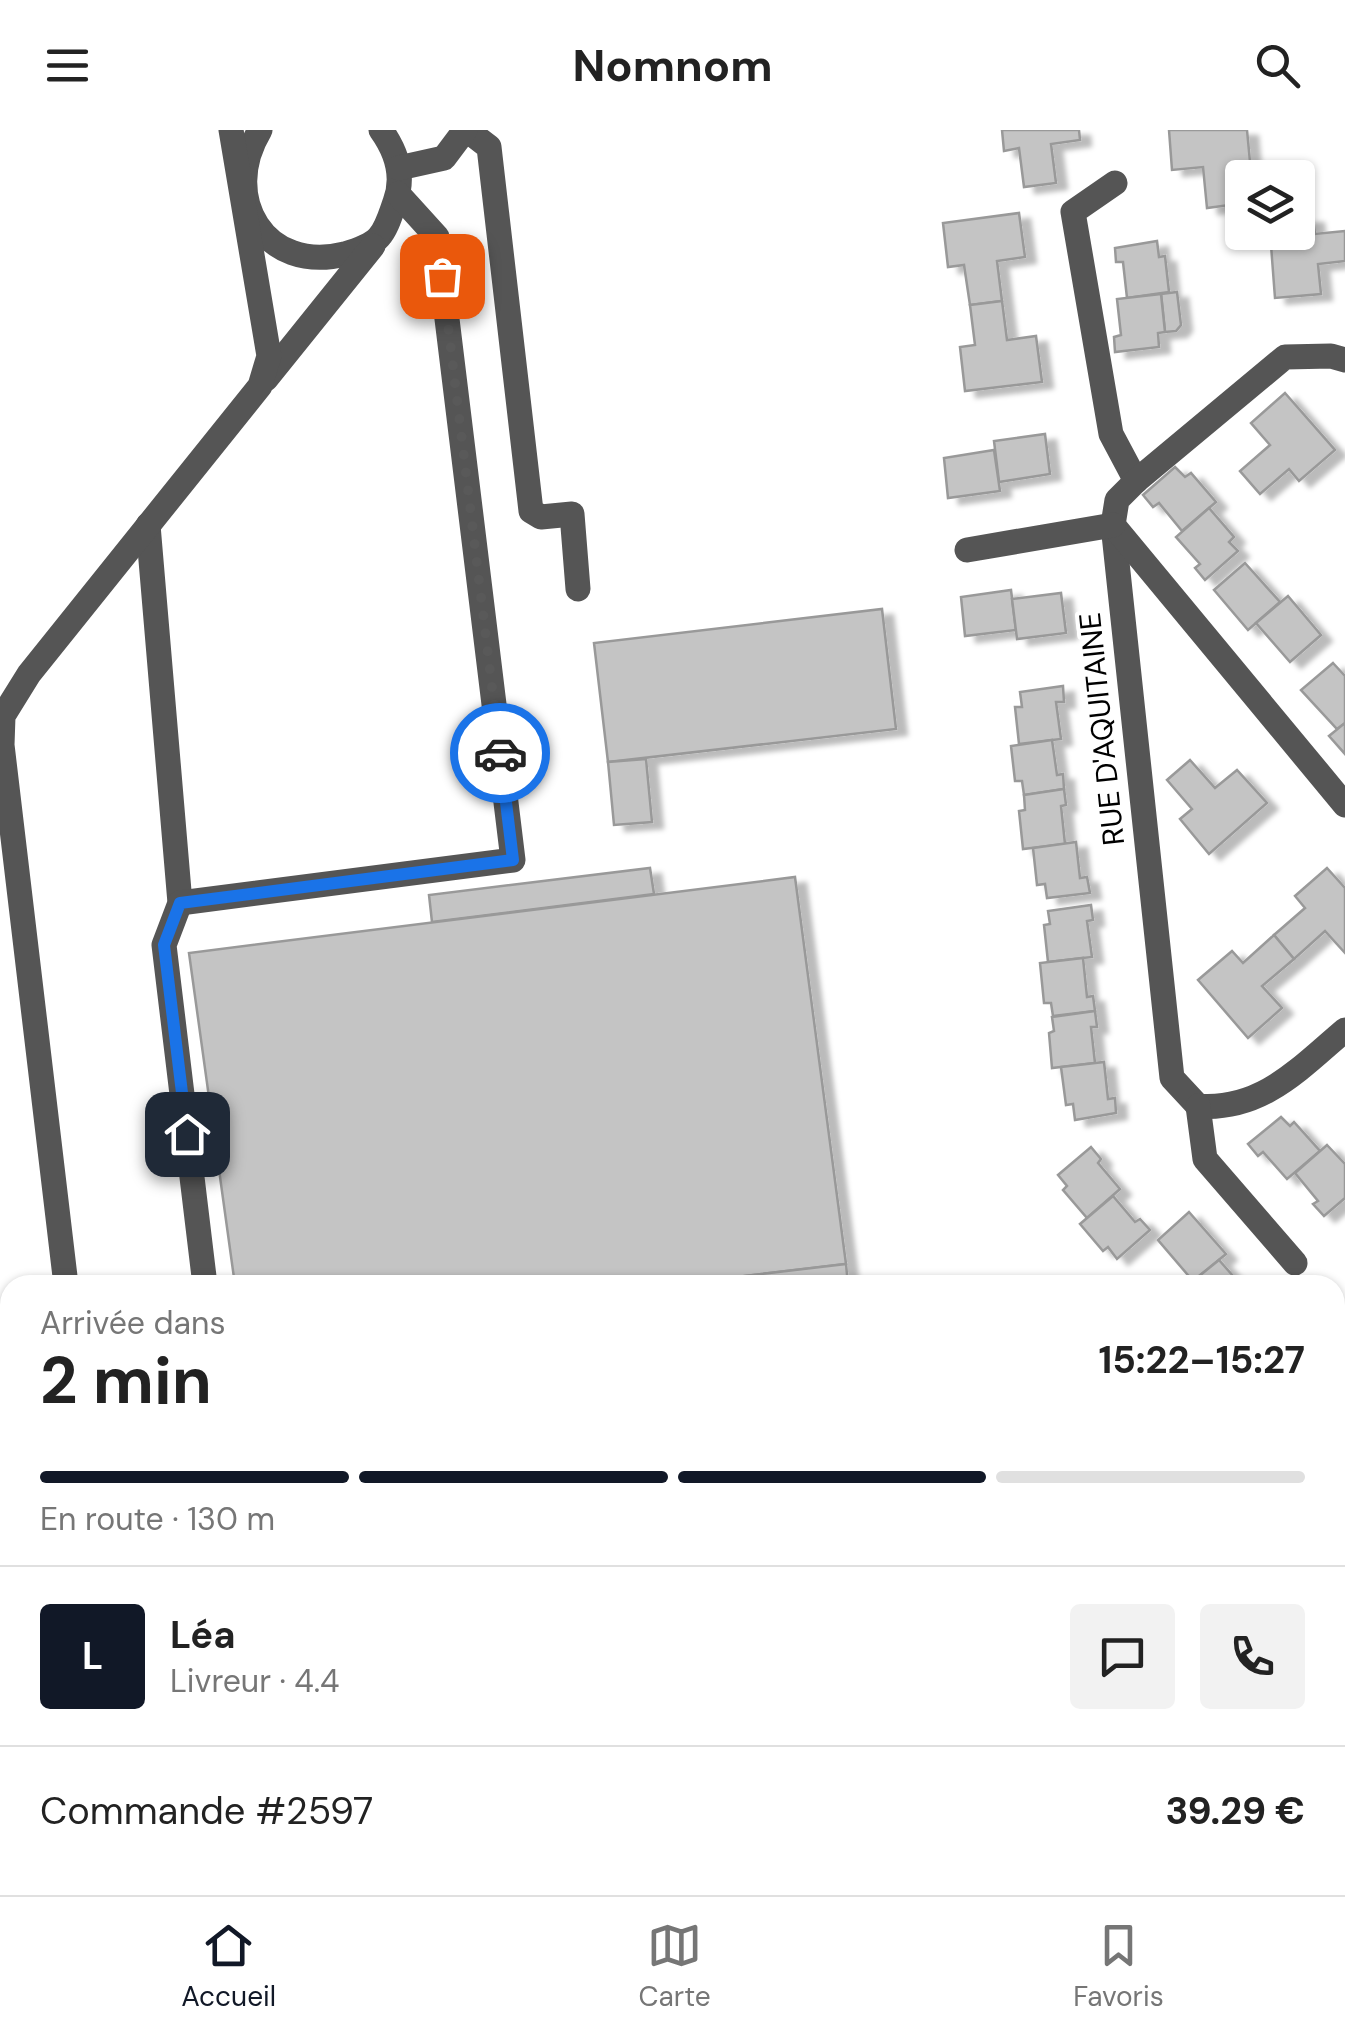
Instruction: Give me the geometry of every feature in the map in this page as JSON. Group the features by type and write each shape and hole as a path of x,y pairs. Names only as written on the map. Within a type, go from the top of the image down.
{"street":[{"path":"231,130 246,204 258,227 276,244 300,255 326,258 352,252 378,238"},
{"path":"260,130 247,153 242,178 269,356 260,386"},
{"path":"180,903 513,860 437,237 399,181 391,144 381,130"},
{"path":"65,1275 2,745 4,716 29,674 378,238 399,181 444,158 466,130 489,147 531,512 541,517 572,514 578,589"},
{"path":"1115,183 1074,212 1112,434 1136,480"},
{"path":"1345,360 1331,356 1285,357 1136,480 1117,500 1113,524 1345,804"},
{"path":"967,550 1113,524"},
{"name":"RUE D'AQUITAINE","path":"1113,524 1172,1078 1198,1106"},
{"path":"148,525 180,903 164,945 204,1275"},
{"path":"1295,1264 1205,1159 1198,1106 1223,1108 1273,1090 1345,1030"}],"building":[{"path":"1002,130 1079,130 1080,140 1051,144 1056,183 1024,187 1019,148 1004,151"},
{"path":"1169,130 1247,130 1250,160 1225,160 1225,206 1207,208 1203,167 1172,170"},
{"path":"1019,213 1025,257 997,261 1002,301 970,305 964,265 948,267 943,223"},
{"path":"1345,231 1345,261 1318,264 1321,294 1275,298 1271,250 1315,250 1315,234"},
{"path":"1157,241 1159,257 1165,256 1169,292 1127,298 1123,262 1116,262 1115,248"},
{"path":"1177,292 1181,325 1176,331 1165,332 1161,294"},
{"path":"1161,294 1165,332 1158,333 1159,347 1115,352 1114,337 1121,335 1117,299"},
{"path":"1002,301 1007,340 1036,336 1042,382 965,391 960,347 975,345 970,305"},
{"path":"1285,393 1335,450 1299,481 1289,469 1260,494 1240,471 1270,445 1251,423"},
{"path":"1045,434 1050,474 999,482 994,441"},
{"path":"994,450 1000,491 948,498 944,458"},
{"path":"1175,467 1185,477 1191,473 1216,502 1182,531 1159,503 1153,507 1143,495"},
{"path":"1209,508 1234,537 1229,542 1238,551 1205,580 1195,568 1200,564 1176,537"},
{"path":"1245,563 1280,602 1248,630 1214,590"},
{"path":"1011,590 1016,630 965,636 961,597"},
{"path":"1061,593 1066,633 1017,639 1012,599"},
{"path":"1288,596 1321,635 1290,662 1256,623"},
{"path":"882,609 896,729 608,762 594,643"},
{"path":"1333,663 1345,676 1345,723 1337,729 1301,690"},
{"path":"1063,686 1064,702 1056,702 1061,739 1019,744 1015,707 1022,707 1020,692"},
{"path":"1345,723 1345,754 1329,736"},
{"path":"1052,740 1057,775 1063,774 1064,789 1024,795 1022,781 1015,781 1011,746"},
{"path":"646,759 652,822 614,825 608,762"},
{"path":"1190,760 1215,788 1237,770 1267,803 1209,854 1180,819 1192,809 1167,780"},
{"path":"1064,789 1066,805 1061,806 1065,844 1023,849 1019,811 1025,810 1024,795"},
{"path":"1076,842 1080,878 1087,877 1090,893 1047,898 1045,884 1037,885 1033,848"},
{"path":"650,868 654,894 432,922 429,895"},
{"path":"1327,868 1345,888 1345,953 1325,931 1294,959 1274,935 1305,908 1295,896"},
{"path":"795,877 846,1264 753,1275 234,1275 189,953"},
{"path":"1091,905 1093,920 1087,921 1092,957 1048,962 1044,925 1050,924 1048,911"},
{"path":"1274,935 1294,959 1262,986 1282,1008 1248,1038 1198,980 1232,951 1243,963"},
{"path":"1083,958 1087,997 1093,996 1095,1011 1053,1016 1051,1003 1044,1003 1040,963"},
{"path":"1095,1011 1097,1027 1091,1027 1095,1063 1052,1068 1052,1017"},
{"path":"1104,1062 1108,1099 1115,1098 1116,1113 1075,1120 1073,1104 1066,1105 1061,1067"},
{"path":"1281,1117 1290,1126 1294,1122 1320,1151 1287,1179 1263,1152 1258,1156 1248,1144"},
{"path":"1327,1145 1345,1164 1345,1198 1324,1216 1313,1204 1318,1201 1295,1173"},
{"path":"1091,1147 1101,1159 1098,1163 1120,1189 1087,1218 1063,1190 1067,1186 1058,1175"},
{"path":"1113,1196 1135,1222 1140,1219 1150,1230 1117,1259 1108,1247 1103,1251 1080,1224"},
{"path":"1189,1212 1226,1254 1200,1275 1188,1275 1158,1240"},
{"path":"1219,1260 1232,1275 1200,1275"},
{"path":"846,1264 847,1275 753,1275"}],"way so far":[{"path":"442,276 500,753"}],"route":[{"path":"187,1134 164,945 180,903 513,860 500,753"}]}
